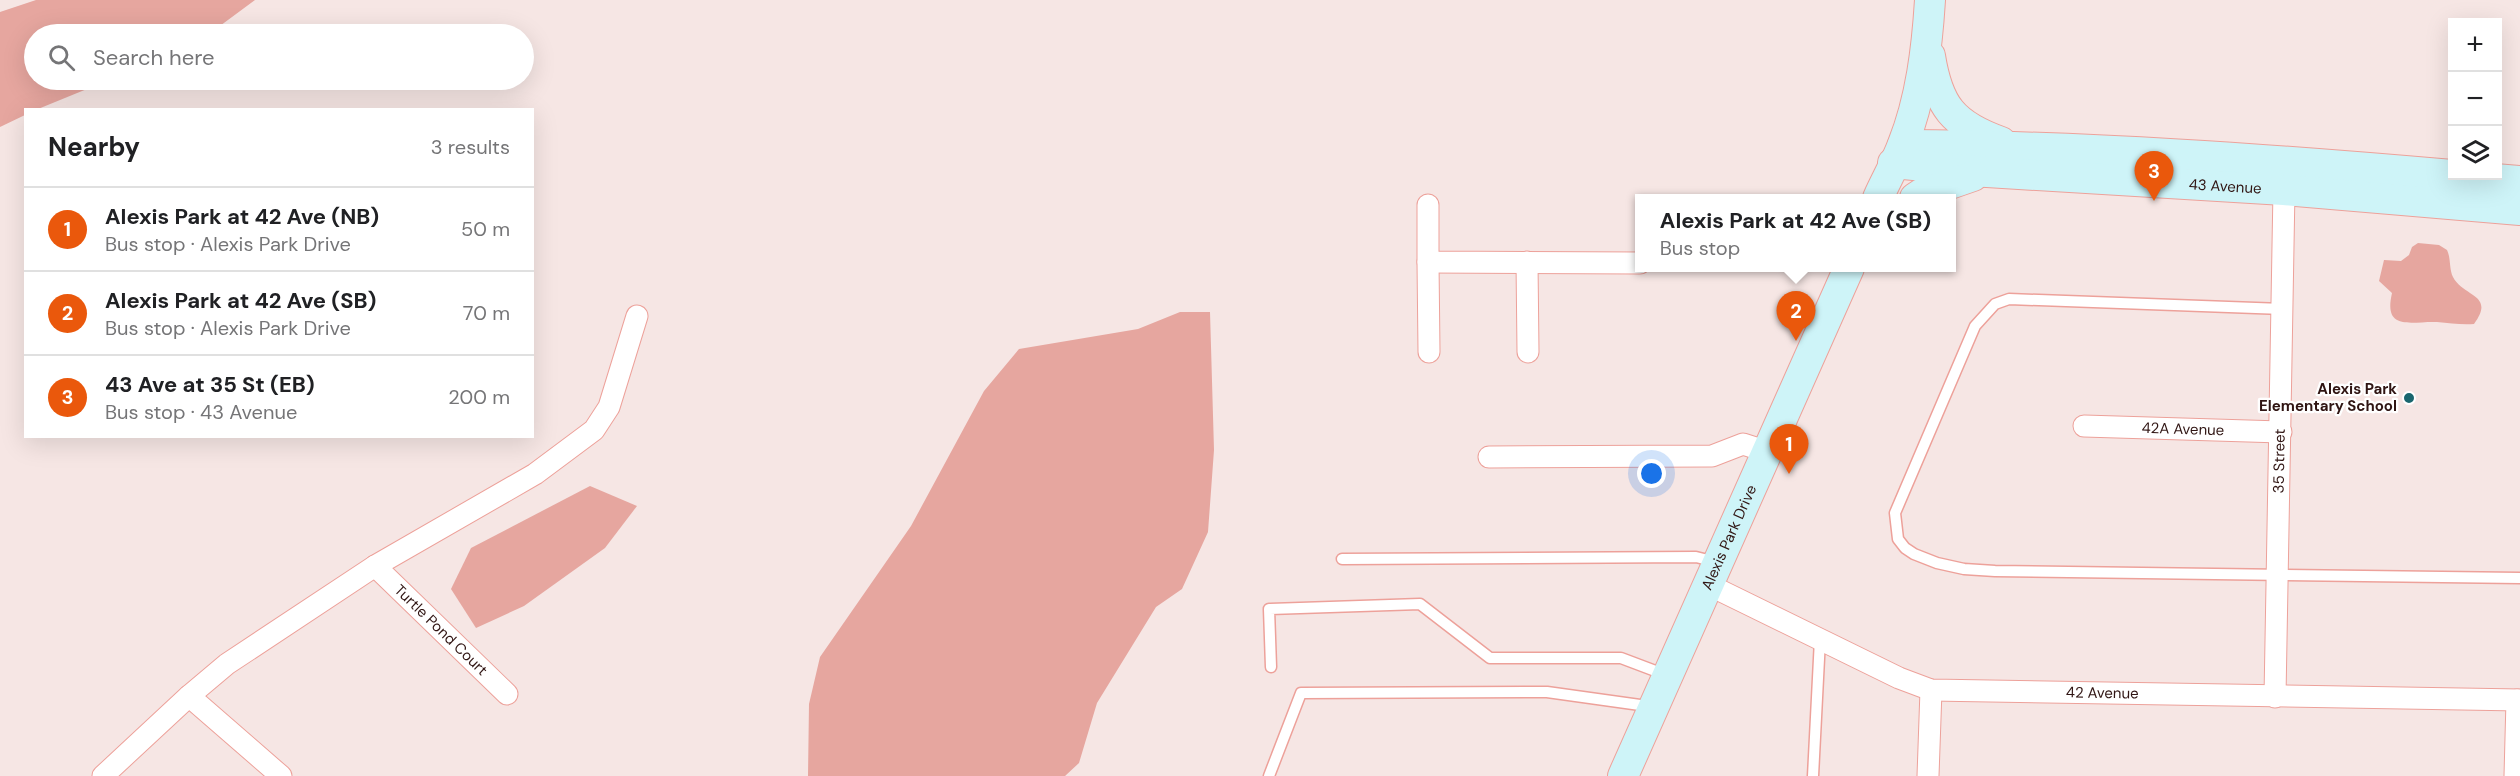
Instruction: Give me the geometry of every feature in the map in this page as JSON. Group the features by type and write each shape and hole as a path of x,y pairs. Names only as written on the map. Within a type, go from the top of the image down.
{"street":[{"path":"1880,194 1898,154 1917,96 1928,39 1930,0"},
{"path":"1928,39 1934,82 1940,99 1952,114 1977,133 2012,146"},
{"name":"43 Avenue","path":"1898,154 2012,146 2295,161 2448,175"},
{"name":"43 Avenue","path":"1898,154 1987,172 2284,190 2520,210"},
{"path":"1921,194 1960,179 1987,172"},
{"path":"2502,180 2520,181"},
{"name":"35 Street","path":"2275,697 2284,190"},
{"path":"1428,205 1429,352"},
{"path":"1428,262 1635,263"},
{"path":"1527,262 1528,352"},
{"name":"Alexis Park Drive","path":"1623,776 1847,272"},
{"path":"103,776 227,664 375,566 535,474 594,430 609,406 637,316"},
{"name":"42A Avenue","path":"2084,426 2281,432"},
{"path":"1489,458 1712,456 1743,444 1768,452"},
{"name":"Turtle Pond Court","path":"375,566 507,694"},
{"name":"42 Avenue","path":"1713,574 1820,639 1899,678 1931,690 2519,700"},
{"path":"1928,776 1931,690"},
{"path":"189,696 282,776"},
{"path":"2515,776 2519,700"}],"lane":[{"path":"2283,309 2009,300 1995,304 1975,326 1895,513 1898,539 1905,548 1937,563 1964,569 2520,578"},
{"path":"1342,559 1696,557 1713,574"},
{"path":"1271,667 1269,609 1420,604 1490,658 1621,658 1668,676"},
{"path":"1813,776 1820,639"},
{"path":"1269,776 1301,693 1547,692 1640,705 1653,710"}],"shaded area":[{"path":"36,0 255,0 223,24 24,24 24,90 85,90 40,108 24,108 24,115 0,127 0,12"},
{"path":"2418,243 2439,245 2447,250 2453,277 2458,284 2480,301 2480,314 2474,324 2409,323 2395,319 2390,305 2392,293 2379,281 2384,260 2401,261"},
{"path":"1180,312 1210,312 1214,450 1208,532 1182,589 1156,607 1097,703 1079,763 1065,776 808,776 809,704 820,657 911,526 984,391 1019,349 1138,329"},
{"path":"590,486 637,506 605,548 524,606 476,628 451,589 471,548"}],"place":[{"name":"43 Ave at 35 St (EB)","path":"2154,201"},
{"name":"Alexis Park at 42 Ave (SB)","path":"1796,341"},
{"name":"Alexis Park Elementary School","path":"2409,398"},
{"name":"Alexis Park at 42 Ave (NB)","path":"1789,474"}]}
